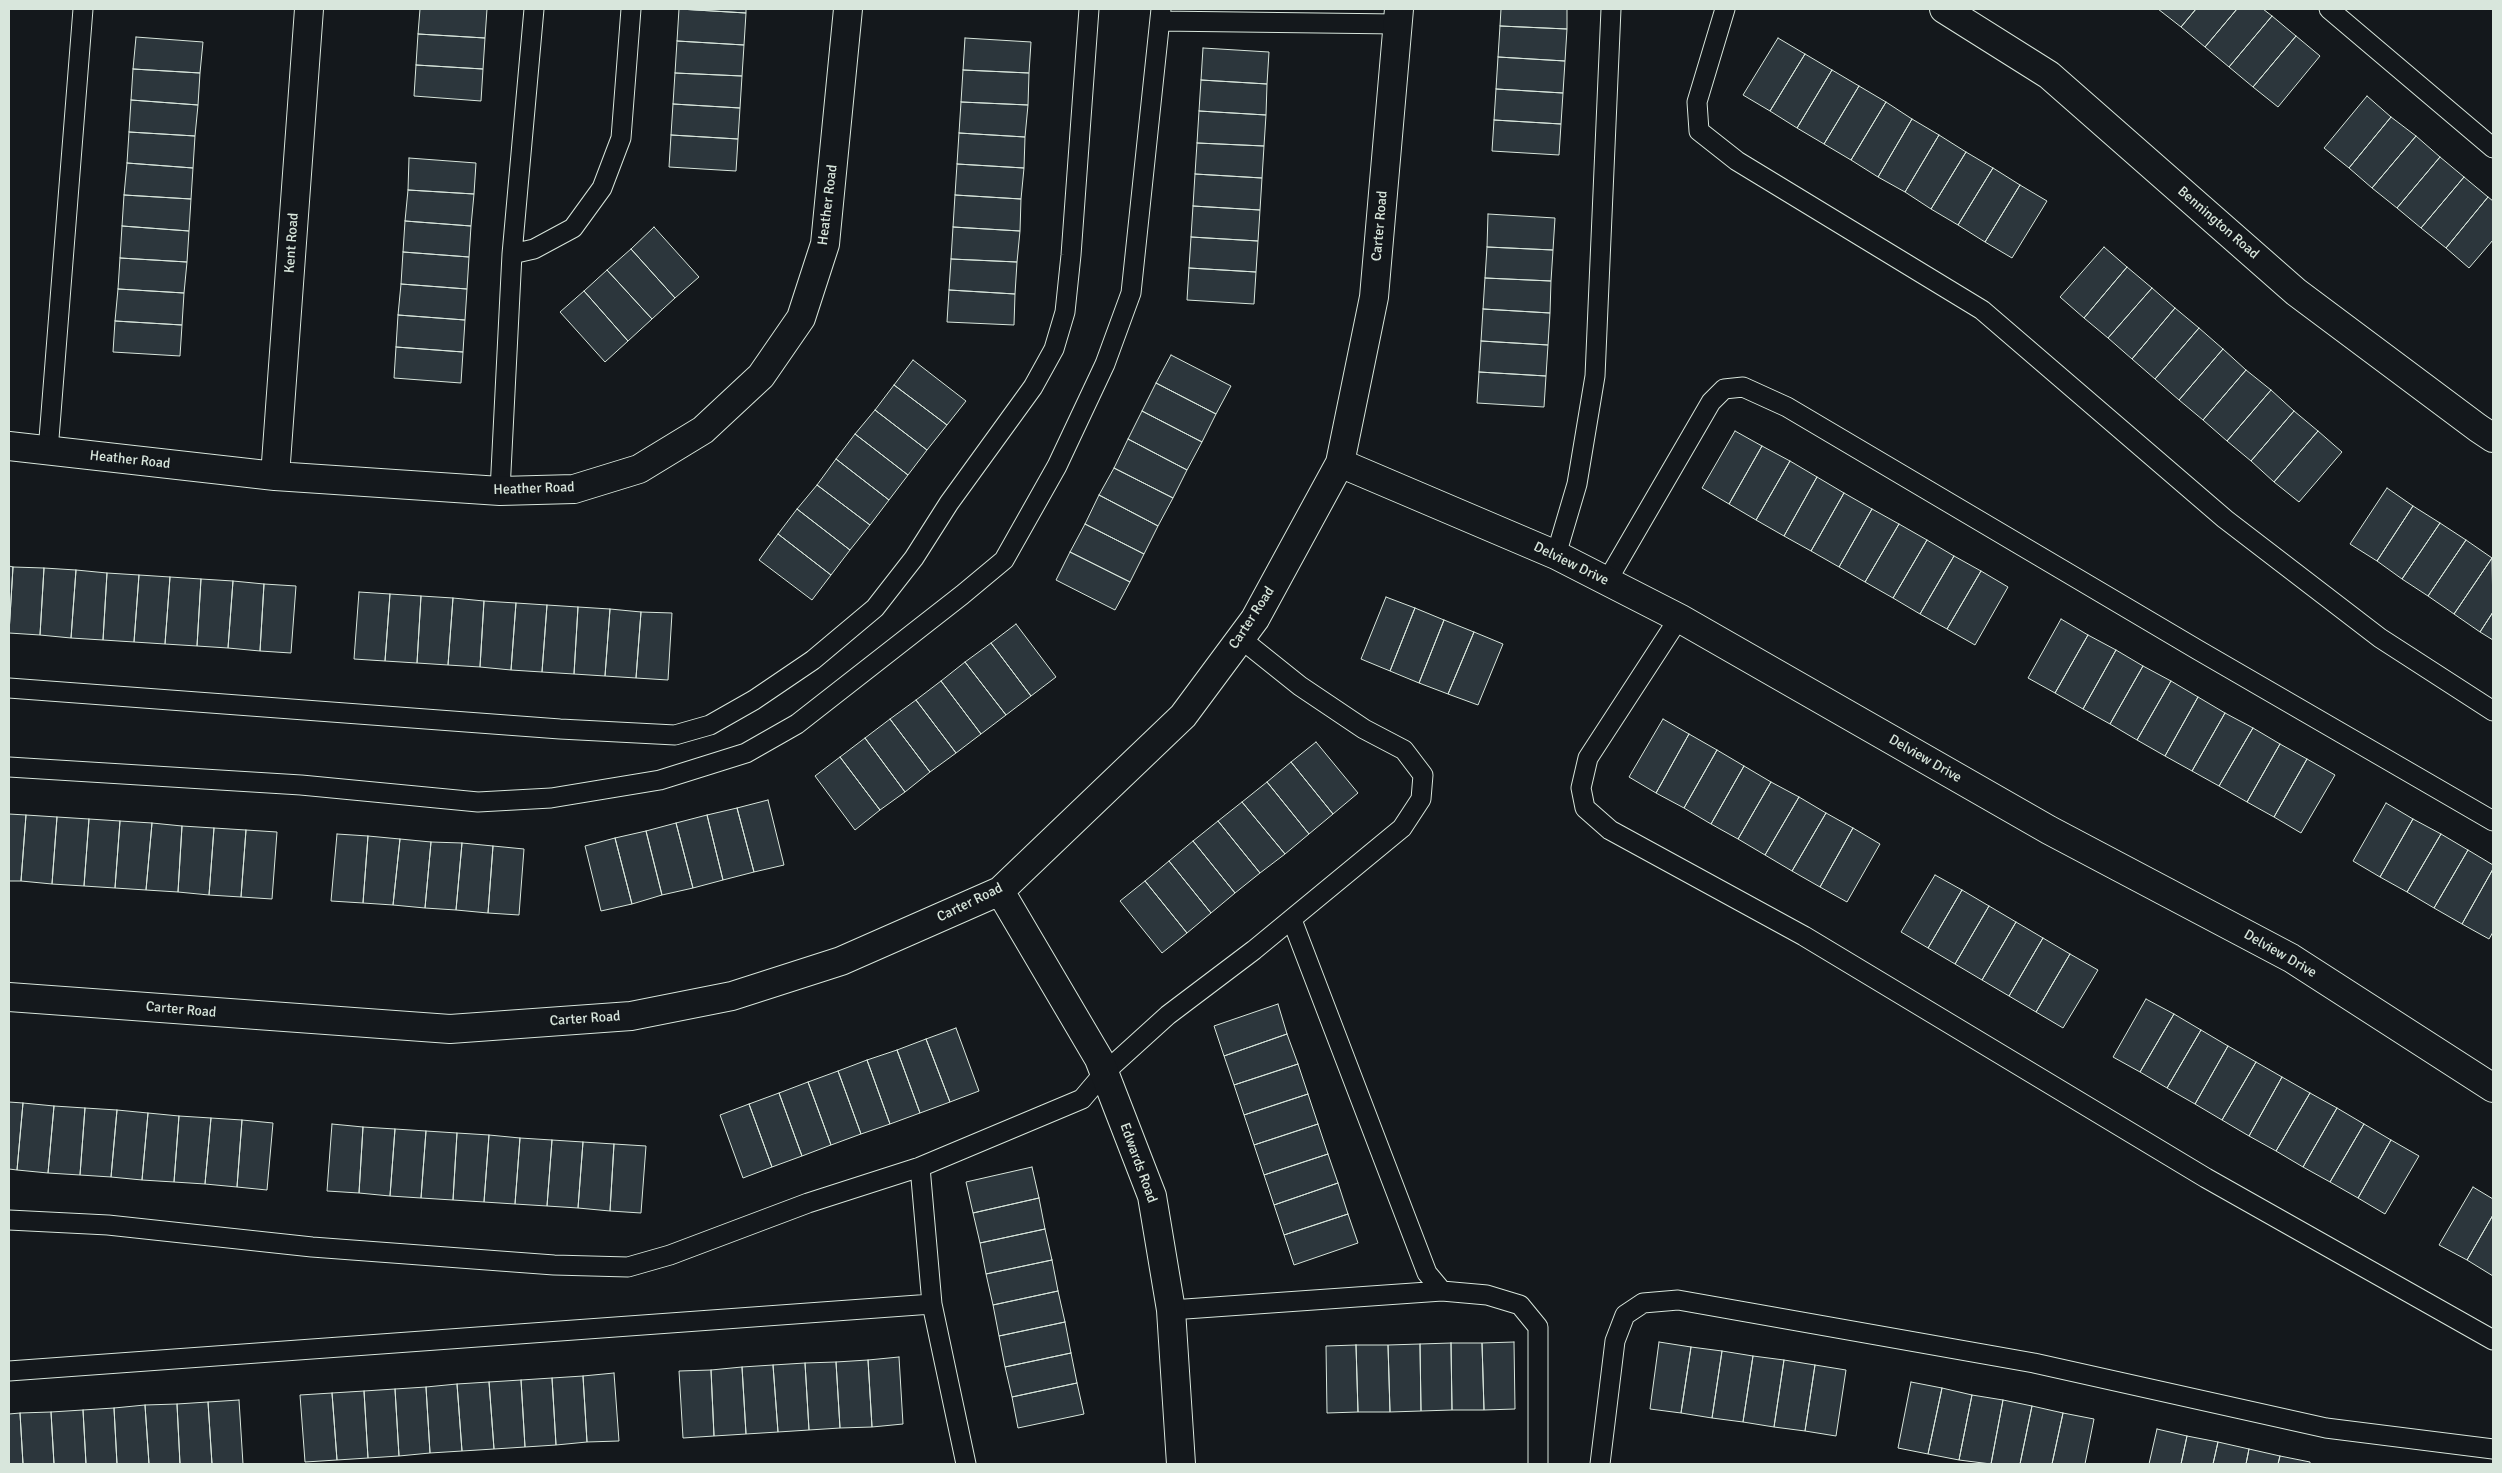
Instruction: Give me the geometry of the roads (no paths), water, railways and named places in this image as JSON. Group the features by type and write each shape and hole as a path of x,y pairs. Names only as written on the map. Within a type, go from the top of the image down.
{"street":[{"name":"Kent Road","path":"275,476 309,9"},
{"name":"Heather Road","path":"9,446 275,476 500,491 574,490 640,469 703,430 761,376 801,318 825,244 848,9"},
{"name":"Bennington Road","path":"1944,9 2050,75 2296,292 2493,438"},
{"name":"Carter Road","path":"9,997 450,1029 631,1016 732,996 841,961 1000,891 1182,716 1255,619 1340,463 1374,297 1398,17"},
{"name":"Delview Drive","path":"1340,463 1556,555 1680,618 2049,830 2290,958 2493,1088"},
{"name":"Edwards Road","path":"1000,891 1099,1059 1152,1196 1172,1310 1181,1464"}],"lane":[{"path":"48,451 83,9"},
{"path":"500,491 512,254 534,9"},
{"path":"512,254 534,249 573,228 602,188 621,138 631,9"},
{"path":"9,688 560,729 675,735 710,725 754,700 813,660 875,608 914,558 949,503 1033,387 1054,349 1065,312 1071,255 1089,9"},
{"path":"1556,555 1577,484 1595,376 1611,9"},
{"path":"1725,9 1697,102 1699,131 1737,161 1982,310 2225,519 2380,638 2493,711"},
{"path":"2329,9 2493,148"},
{"path":"9,767 301,785 478,802 542,799 660,780 746,753 797,724 1004,560 1058,466 1105,364 1130,294 1161,15 1398,17"},
{"path":"1607,581 1711,402 1724,389 1743,387 1787,407 2198,650 2493,821"},
{"path":"1680,618 1588,758 1581,788 1585,808 1610,830 1804,936 2206,1178 2493,1340"},
{"path":"9,1220 108,1225 312,1247 554,1265 628,1267 670,1255 808,1203 920,1167 1082,1099 1104,1073 1168,1015 1292,920 1402,828 1421,799 1423,775 1404,750 1364,729 1300,686 1240,638"},
{"path":"1292,920 1427,1273 1442,1291"},
{"path":"920,1167 932,1304 966,1464"},
{"path":"1172,1310 1442,1291 1488,1295 1520,1305 1538,1327 1538,1464"},
{"path":"1600,1464 1615,1341 1625,1314 1643,1303 1678,1300 2034,1363 2326,1428 2493,1449"},
{"path":"9,1371 932,1304"}]}
